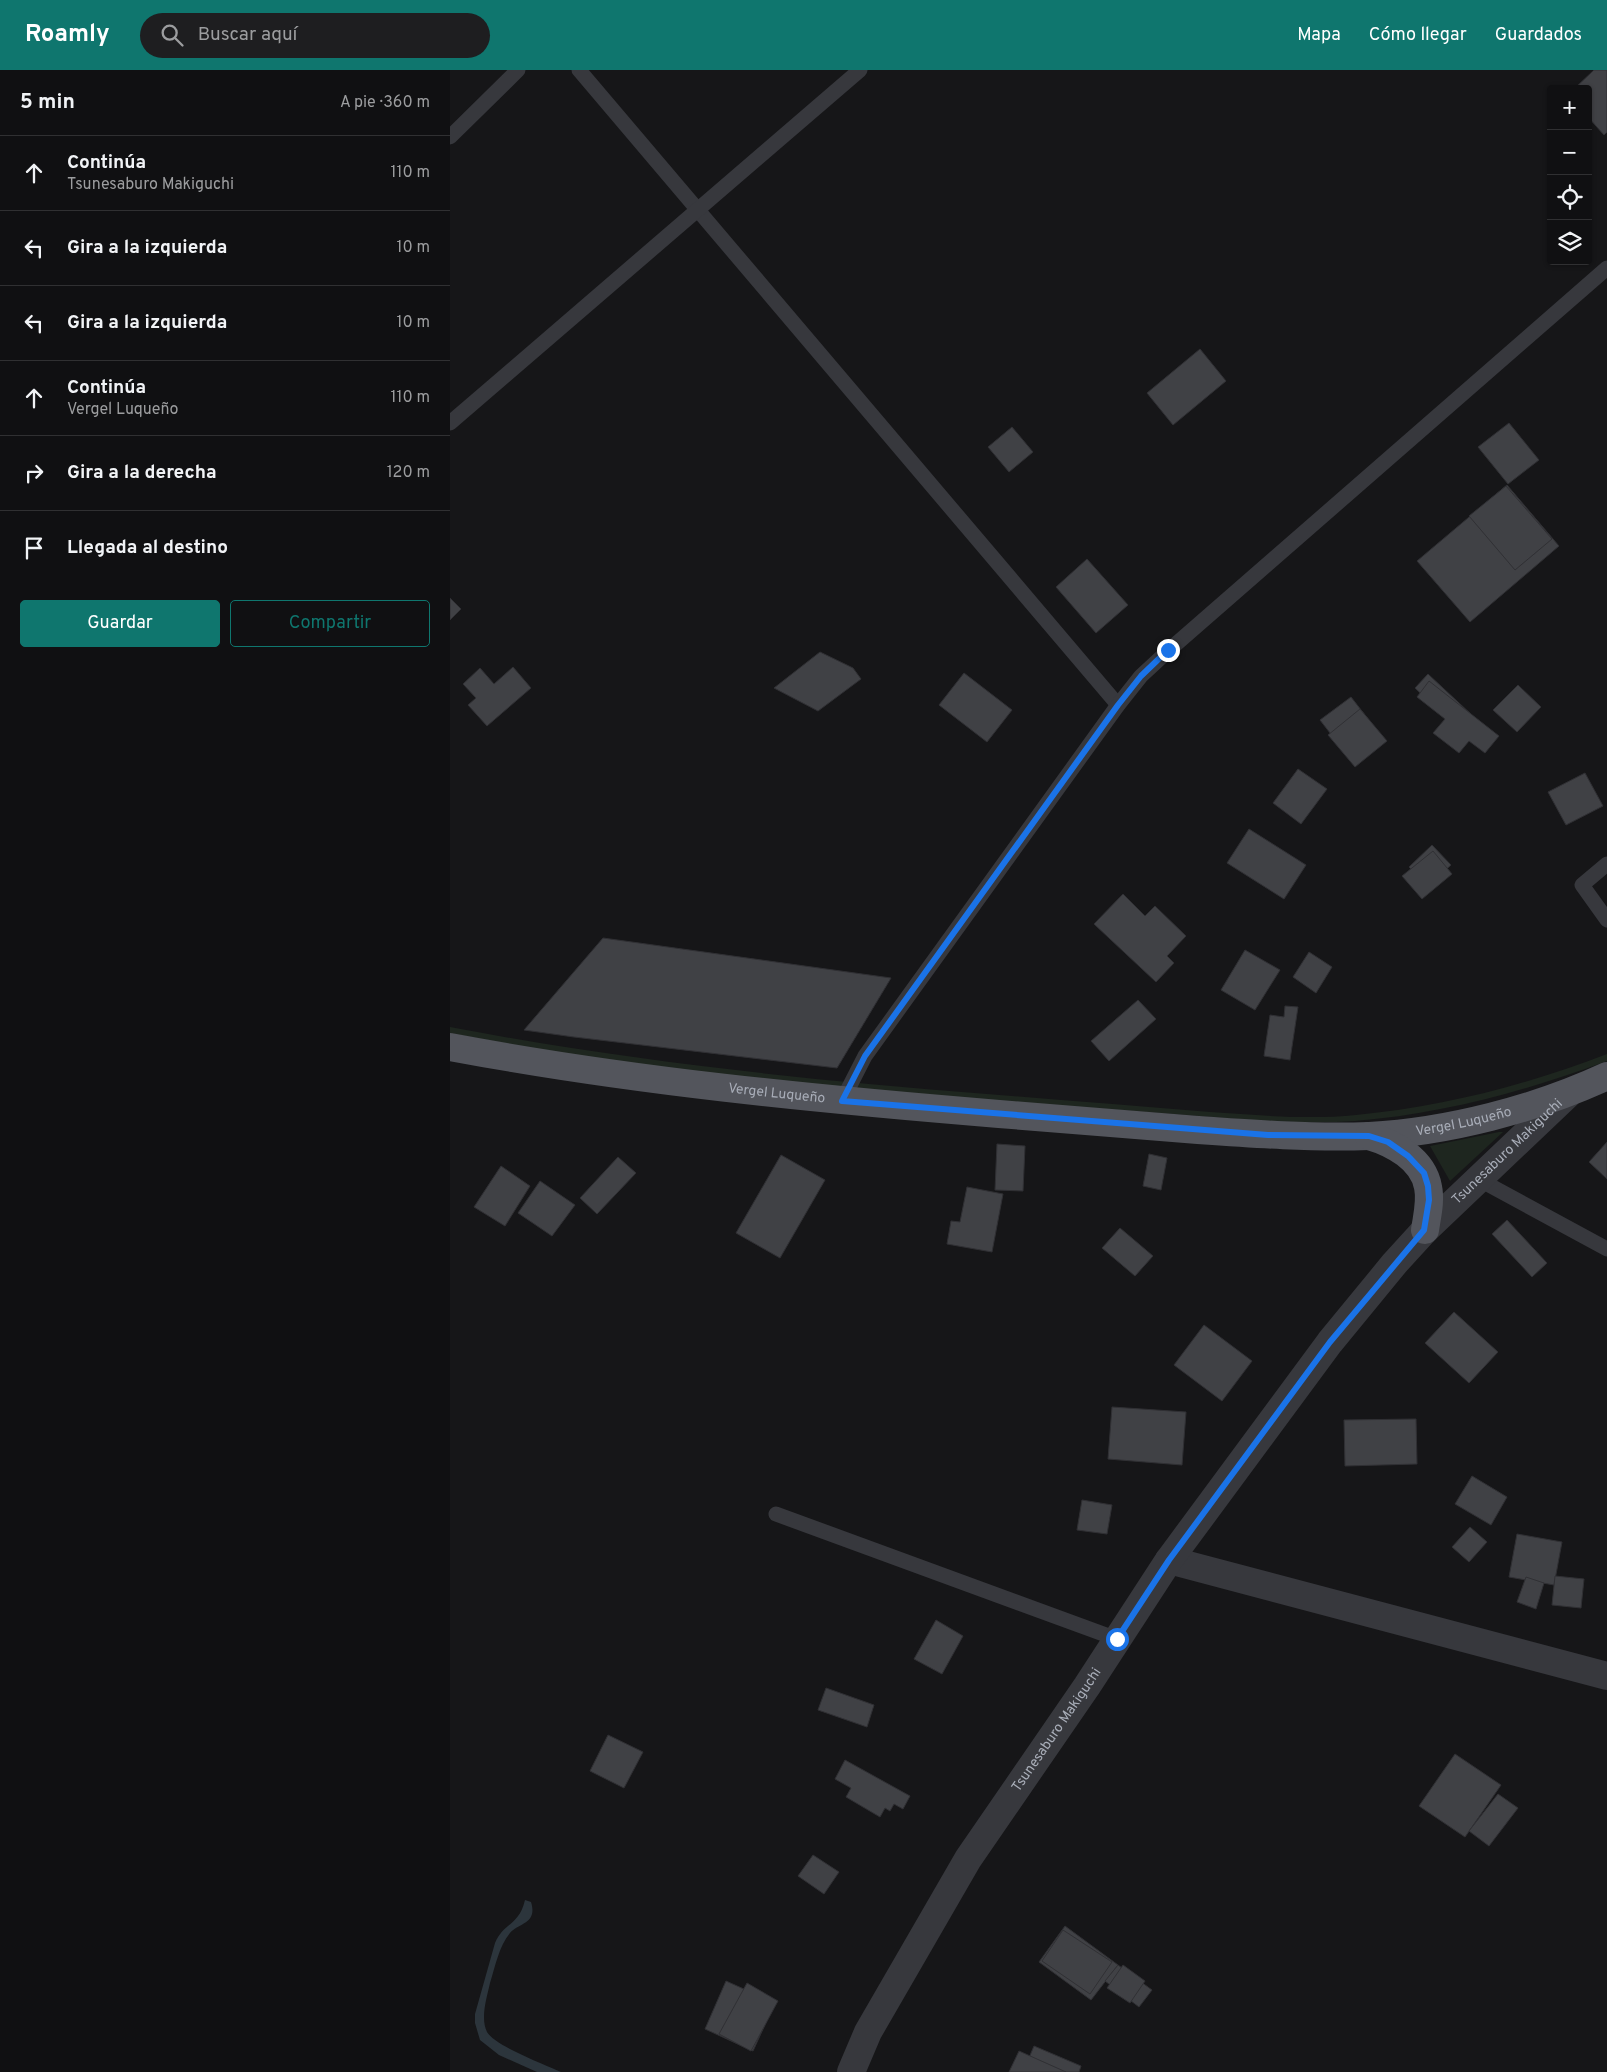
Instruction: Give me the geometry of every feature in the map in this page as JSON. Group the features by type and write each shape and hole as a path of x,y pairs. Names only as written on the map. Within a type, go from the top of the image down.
{"main road":[{"name":"Vergel Luqueño","path":"450,1047 654,1080 842,1101 1268,1135 1369,1136 1430,1130 1568,1094 1607,1076"},
{"path":"1369,1136 1388,1142 1408,1156 1424,1173 1428,1186 1429,1200 1424,1230"}],"street":[{"name":"Tsunesaburo Makiguchi","path":"851,2072 868,2032 968,1858 1169,1560 1330,1342 1424,1230 1568,1094"},
{"path":"1169,1560 1607,1676"}],"lane":[{"path":"450,137 518,70"},
{"path":"579,70 1118,705"},
{"path":"450,423 860,70"},
{"path":"842,1101 865,1056 1118,705 1141,676 1168,650 1607,268"},
{"path":"1607,864 1582,886 1607,920"},
{"path":"1478,1179 1607,1249"},
{"path":"776,1514 1117,1639"}],"shaded area":[{"path":"450,1027 583,1050 785,1076 1210,1112 1283,1116 1320,1117 1356,1115 1421,1106 1515,1085 1607,1054 1607,1061 1546,1082 1452,1107 1387,1118 1355,1121 1287,1122 958,1098 754,1078 652,1066 551,1051 450,1033"},
{"path":"1503,1132 1450,1181 1430,1146"},
{"path":"525,1900 531,1902 532,1915 530,1919 510,1933 500,1950 486,2001 485,2026 487,2032 500,2043 561,2072 537,2072 499,2055 480,2040 475,2023 475,2014 495,1943 503,1931 519,1915"}],"building":[{"path":"1594,70 1607,70 1607,132 1604,135 1592,122 1592,85 1578,85"},
{"path":"1200,349 1226,381 1173,425 1147,393"},
{"path":"1509,423 1539,460 1508,484 1478,447"},
{"path":"1012,427 1033,452 1009,472 988,447"},
{"path":"1507,485 1559,546 1470,622 1417,561"},
{"path":"1506,486 1552,539 1515,570 1469,516"},
{"path":"1087,559 1128,605 1096,633 1056,587"},
{"path":"450,598 461,609 450,620"},
{"path":"820,652 853,668 861,679 818,711 774,688"},
{"path":"513,667 531,688 487,726 468,705 476,698 463,684 480,668 494,684"},
{"path":"964,673 1012,710 987,742 939,705"},
{"path":"1428,674 1489,731 1475,745 1415,688"},
{"path":"1429,681 1499,736 1485,753 1469,741 1459,753 1433,733 1445,719 1417,697"},
{"path":"1518,685 1541,707 1517,732 1493,710"},
{"path":"1351,697 1375,728 1344,751 1320,720"},
{"path":"1360,709 1387,741 1355,767 1328,735"},
{"path":"1298,769 1327,789 1301,824 1273,803"},
{"path":"1585,773 1603,806 1566,825 1548,792"},
{"path":"1249,829 1306,865 1284,899 1227,863"},
{"path":"1432,845 1451,865 1428,886 1409,867"},
{"path":"1433,851 1452,874 1422,899 1402,876"},
{"path":"1123,894 1145,916 1155,906 1186,936 1167,956 1174,963 1156,982 1094,924"},
{"path":"603,938 891,978 837,1068 524,1030"},
{"path":"1245,950 1280,970 1255,1010 1221,990"},
{"path":"1309,952 1332,967 1316,993 1293,977"},
{"path":"1138,1000 1156,1019 1109,1061 1091,1041"},
{"path":"1285,1006 1298,1007 1290,1060 1264,1056 1270,1015 1284,1017"},
{"path":"1607,1142 1607,1179 1589,1162"},
{"path":"997,1144 1025,1146 1023,1191 995,1190"},
{"path":"1149,1154 1167,1158 1161,1190 1143,1186"},
{"path":"781,1155 825,1180 780,1258 736,1233"},
{"path":"618,1157 636,1173 597,1214 580,1198"},
{"path":"501,1166 530,1186 505,1226 474,1207"},
{"path":"540,1181 575,1205 552,1236 518,1213"},
{"path":"967,1187 1003,1194 992,1252 947,1244 951,1221 960,1222"},
{"path":"1507,1220 1547,1263 1532,1277 1492,1234"},
{"path":"1120,1228 1153,1256 1135,1276 1102,1248"},
{"path":"1454,1312 1498,1352 1469,1383 1425,1343"},
{"path":"1204,1325 1252,1361 1222,1401 1174,1365"},
{"path":"1112,1407 1186,1412 1182,1465 1108,1459"},
{"path":"1416,1419 1417,1464 1345,1466 1344,1420"},
{"path":"1472,1476 1507,1497 1491,1525 1455,1504"},
{"path":"1082,1500 1112,1505 1107,1534 1077,1530"},
{"path":"1470,1527 1487,1542 1469,1562 1452,1547"},
{"path":"1517,1534 1562,1542 1554,1585 1509,1577"},
{"path":"1555,1576 1584,1579 1581,1608 1552,1605"},
{"path":"1526,1577 1544,1583 1536,1609 1517,1602"},
{"path":"936,1620 963,1636 942,1674 914,1659"},
{"path":"826,1688 874,1705 867,1727 818,1710"},
{"path":"608,1735 643,1752 624,1788 590,1771"},
{"path":"1455,1754 1501,1785 1465,1837 1419,1806"},
{"path":"845,1760 910,1796 903,1809 894,1804 890,1811 885,1808 880,1817 846,1797 851,1788 835,1779"},
{"path":"1498,1794 1518,1808 1489,1846 1469,1831"},
{"path":"813,1855 839,1872 824,1894 798,1876"},
{"path":"1065,1926 1118,1965 1091,2000 1039,1962"},
{"path":"1063,1930 1112,1962 1090,1994 1042,1961"},
{"path":"1118,1965 1152,1990 1139,2007 1105,1981"},
{"path":"1123,1965 1145,1981 1130,2003 1107,1988"},
{"path":"726,1981 775,2003 753,2051 705,2029"},
{"path":"747,1983 778,2001 751,2051 719,2034"},
{"path":"1034,2046 1081,2066 1079,2072 1023,2072"},
{"path":"1019,2051 1066,2072 1009,2072"}],"route":[{"path":"1117,1639 1169,1560 1330,1342 1424,1230 1429,1200 1428,1186 1424,1173 1408,1156 1388,1142 1369,1136 1268,1135 842,1101 865,1056 1118,705 1141,676 1168,650"}]}
